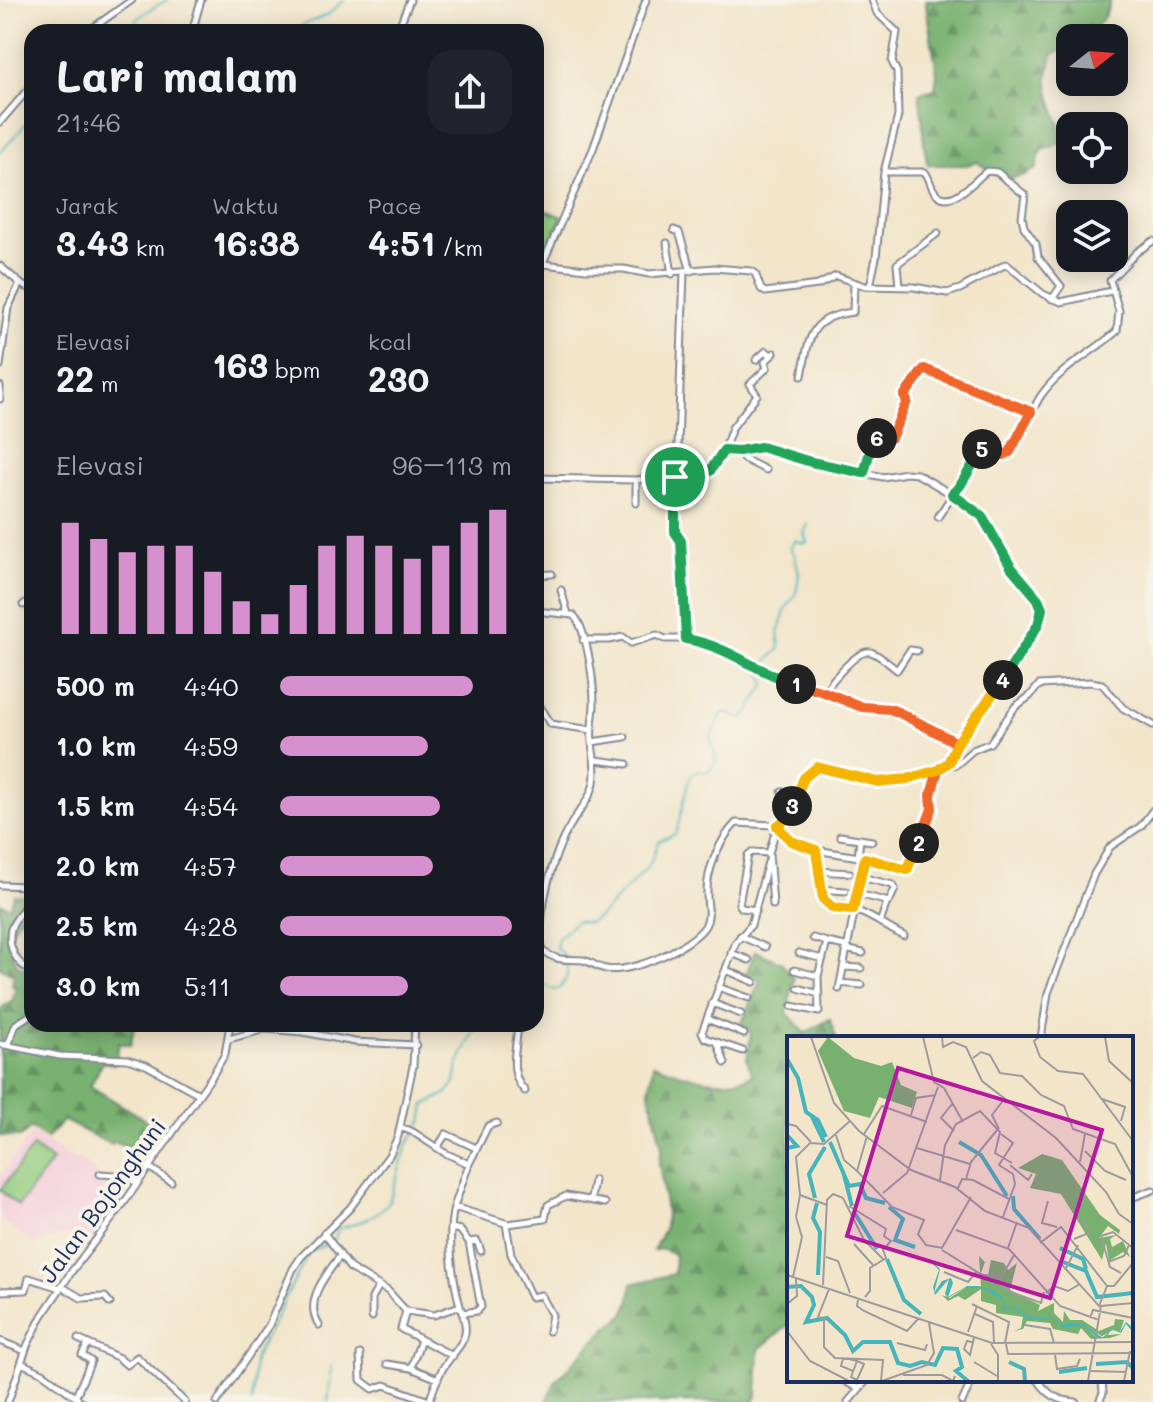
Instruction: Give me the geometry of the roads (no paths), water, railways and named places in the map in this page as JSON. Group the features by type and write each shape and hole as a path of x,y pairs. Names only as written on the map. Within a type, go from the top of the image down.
{"street":[{"path":"98,24 132,0"},
{"path":"194,24 201,0"},
{"path":"400,24 410,0"},
{"path":"544,253 593,149 646,0"},
{"path":"870,286 877,255 884,172 898,116 897,71 892,62 897,33 877,13 872,0"},
{"path":"0,122 24,94"},
{"path":"884,172 925,172 935,191 944,198 960,194 990,170 1024,192 1024,227 1036,244 1038,257 1061,286 1052,299"},
{"path":"674,230 679,232 688,271 675,477 675,532 681,541 686,639"},
{"path":"899,286 897,264 938,233"},
{"path":"938,517 982,450 986,448 1004,455 1012,451 1031,412 1052,382 1117,331 1119,311 1111,291 1111,278 1153,241"},
{"path":"667,243 672,274"},
{"path":"544,264 624,269 649,274 714,268 752,271 765,292 818,285 836,276 870,286 953,292 1006,264 1052,299 1070,302 1111,291"},
{"path":"0,266 24,285"},
{"path":"0,366 8,306 20,283"},
{"path":"802,376 812,332 820,322 853,310 854,283"},
{"path":"544,478 636,480 710,471 724,450 732,428 756,396 750,384 767,368 765,362 773,354 766,351 756,360"},
{"path":"864,473 873,440 891,438 907,401 904,396 921,370 926,369 1031,412"},
{"path":"0,386 0,399"},
{"path":"724,450 761,447 811,462 883,477 917,474 982,516 1011,567 1038,599 1042,609 1038,625 1017,660 957,743 946,766"},
{"path":"739,451 744,459 766,470"},
{"path":"636,480 636,503"},
{"path":"544,574 552,574"},
{"path":"561,590 568,614"},
{"path":"544,612 568,614 578,619 593,687 592,742 596,760 593,786 585,807 569,827 560,846 544,905"},
{"path":"583,640 623,637 631,643 657,635 665,639 686,639 716,645 786,681 824,692 856,706 890,709 957,743"},
{"path":"824,692 834,678 863,652 872,652 897,670 909,651 917,651"},
{"path":"773,905 769,853 777,826 787,817 807,773 817,767 878,782 907,779 957,764 973,750 990,743 1015,707 1039,685 1102,684 1123,708 1153,725"},
{"path":"544,711 554,725 592,730"},
{"path":"592,742 625,737"},
{"path":"596,760 627,764"},
{"path":"544,952 567,961 586,961 602,968 615,969 649,963 672,951 700,932 707,923 710,873 720,847 734,825 746,822 777,826 791,841 816,850 862,857 903,870 909,868 932,809 931,795 938,770"},
{"path":"782,792 797,794"},
{"path":"1041,1036 1046,999 1094,874 1108,850 1141,826 1153,810"},
{"path":"840,836 872,841"},
{"path":"860,839 861,877 839,986 862,985"},
{"path":"816,850 823,899 833,908 853,910 881,920 904,936"},
{"path":"756,910 742,908 739,904 748,855 752,852 769,853"},
{"path":"743,1051 702,1034 731,953 740,936 751,925 769,861"},
{"path":"818,871 850,873"},
{"path":"858,894 887,902 892,900 894,886 861,877"},
{"path":"0,885 24,886"},
{"path":"820,889 846,891"},
{"path":"761,894 773,895"},
{"path":"881,920 887,902"},
{"path":"24,908 12,926 10,936 16,960 24,968"},
{"path":"740,936 765,947"},
{"path":"813,938 863,953"},
{"path":"792,1006 818,1012 818,976 827,942"},
{"path":"731,953 749,960"},
{"path":"799,953 823,959"},
{"path":"843,967 861,968"},
{"path":"726,970 754,982"},
{"path":"794,970 818,976"},
{"path":"718,987 749,998"},
{"path":"798,988 819,994"},
{"path":"712,1003 741,1014"},
{"path":"707,1019 744,1034"},
{"path":"8,1045 16,1024 24,1021"},
{"name":"Jalan Bojonghuni","path":"8,1401 25,1351 42,1316 221,1063 229,1032"},
{"path":"229,1039 254,1032"},
{"path":"303,1032 355,1042 416,1045"},
{"path":"217,1402 269,1325 293,1269 350,1208 390,1154 400,1127 416,1045 415,1032"},
{"path":"517,1032 513,1072 517,1083 525,1091"},
{"path":"717,1042 725,1063"},
{"path":"0,1044 60,1056 127,1059 146,1065 199,1094"},
{"path":"360,1354 361,1380 373,1389 385,1385 429,1402 438,1379 466,1335 453,1273 451,1228 454,1207 476,1148 489,1125 497,1123"},
{"path":"400,1127 469,1164"},
{"path":"437,1148 446,1134 476,1148"},
{"path":"149,1167 171,1182"},
{"path":"100,1174 117,1175 138,1182"},
{"path":"591,1199 594,1180"},
{"path":"1133,1197 1153,1190"},
{"path":"454,1207 506,1224 545,1219 546,1206 566,1196 605,1203"},
{"path":"506,1224 511,1254 531,1297 541,1295 552,1315 549,1331"},
{"path":"324,1233 350,1268 393,1296 406,1311 434,1315 461,1309 477,1311 481,1307 469,1242 460,1230 451,1228"},
{"path":"469,1242 477,1241 481,1251"},
{"path":"319,1325 313,1315 313,1305 324,1278 340,1256"},
{"path":"0,1291 26,1290 29,1278 60,1287 81,1298 106,1297 110,1303"},
{"path":"372,1317 372,1298 379,1286"},
{"path":"406,1311 400,1328 453,1356"},
{"path":"78,1339 119,1358 127,1365 137,1357 185,1402"},
{"path":"411,1368 421,1340"},
{"path":"0,1341 25,1351"},
{"path":"76,1396 91,1361 82,1355 88,1344"},
{"path":"21,1363 43,1373 82,1402"},
{"path":"387,1364 411,1368 438,1379"},
{"path":"847,1382 859,1389"},
{"path":"848,1402 865,1382"},
{"path":"962,1402 971,1382"},
{"path":"1039,1382 1056,1399 1076,1402"},
{"path":"1099,1402 1103,1393 1102,1382"},
{"path":"0,1396 8,1401"}],"waterway":[{"path":"134,24 144,13 167,0"},
{"path":"306,24 329,14 344,0"},
{"path":"0,153 24,126"},
{"path":"544,984 554,990 560,988 567,977 567,958 556,948 558,938 576,921 588,923 599,917 649,866 659,841 675,834 690,776 699,770 707,772 714,764 710,738 722,714 727,712 742,718 766,683 761,673 762,667 780,648 778,633 786,608 796,594 799,574 790,548 795,540 803,544 807,542 804,533 808,524"},
{"path":"334,1241 338,1229 372,1216 389,1202 407,1145 422,1122 425,1105 446,1094 455,1083 458,1065 473,1032"},
{"path":"252,1402 254,1359 309,1252 328,1244"},
{"path":"328,1402 332,1365"}]}
